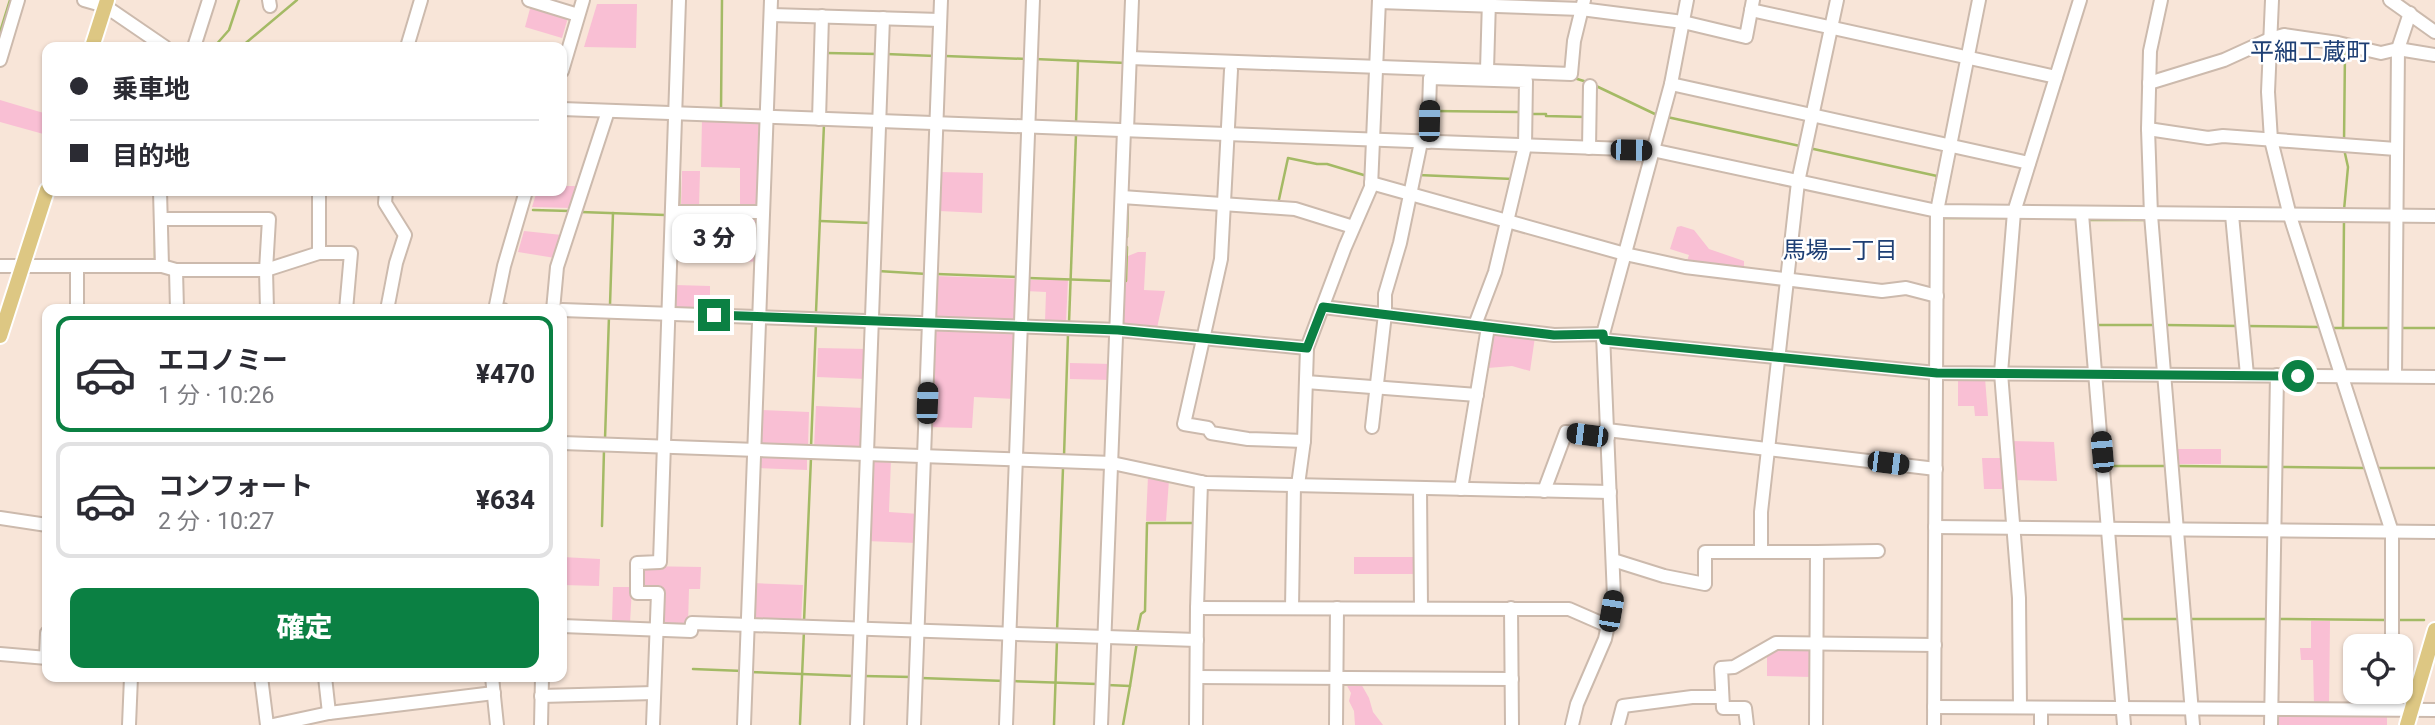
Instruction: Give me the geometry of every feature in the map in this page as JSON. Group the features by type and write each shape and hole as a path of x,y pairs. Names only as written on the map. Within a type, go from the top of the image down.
{"main road":[{"path":"94,42 106,3"},
{"path":"0,337 45,196"},
{"path":"2407,725 2435,630"}],"street":[{"path":"0,60 18,0"},
{"path":"84,0 106,3 158,42"},
{"path":"196,42 209,0"},
{"path":"408,42 421,0"},
{"path":"529,0 578,15"},
{"path":"567,54 583,0"},
{"path":"653,725 658,593 637,593 637,563 660,562 679,0"},
{"path":"744,725 771,0"},
{"path":"914,725 941,0"},
{"path":"1006,725 1033,0"},
{"path":"1101,725 1132,0"},
{"path":"1572,725 1577,704 1605,639 1614,597 1603,337 1671,84 1687,0"},
{"path":"1760,552 1761,512 1798,182 1837,0"},
{"path":"1934,725 1937,211 1979,0"},
{"path":"2020,707 2020,598 2001,373 2014,212 2080,0"},
{"path":"2161,0 2150,51 2148,83 2151,215 2193,725"},
{"path":"2272,0 2269,92 2271,140 2290,215 2392,532 2392,634"},
{"path":"2390,0 2435,32"},
{"path":"1292,608 1296,485 1304,441 1307,348 1371,183 1379,1 1583,4 1683,22 1746,37 1752,5 1831,27 2056,77"},
{"path":"1487,70 1489,3"},
{"path":"1130,58 1571,74 1574,41 1583,4"},
{"path":"2395,376 2398,50 2410,13"},
{"path":"771,15 940,20"},
{"path":"819,119 822,16"},
{"path":"857,725 883,18"},
{"path":"2148,83 2224,60 2284,35 2381,53 2398,50 2435,55"},
{"path":"1231,70 1221,259 1184,424 1208,428 1211,433 1248,439 1304,441"},
{"path":"1372,426 1385,294 1401,243 1425,142 1430,78 1526,81 1525,146 1481,326 1476,396 1461,489"},
{"path":"1671,84 2029,163"},
{"path":"1589,148 1590,86"},
{"path":"567,109 1653,150 1937,211 2435,216"},
{"path":"554,304 557,267 608,111"},
{"path":"2148,129 2208,138 2223,136 2396,149"},
{"path":"1371,183 1625,254 1685,267 1882,291 1906,288 1937,296"},
{"path":"160,196 162,266"},
{"path":"319,253 320,196"},
{"path":"386,196 385,203 405,235 396,263 388,304"},
{"path":"496,304 504,266 525,196"},
{"path":"1122,197 1295,209 1353,227"},
{"path":"672,212 763,212"},
{"path":"2081,214 2124,725"},
{"path":"2232,215 2246,375"},
{"path":"161,219 269,219 267,304"},
{"path":"0,266 162,266 176,270 266,270 319,253 351,253 347,304"},
{"path":"76,266 76,304"},
{"path":"176,270 177,304"},
{"path":"1323,307 1554,335 1603,337 1778,358 1937,373 2435,377"},
{"path":"567,310 1118,330 1307,348"},
{"path":"2271,725 2277,375"},
{"path":"1306,382 1476,396"},
{"path":"1544,491 1566,432 1608,433 1768,448 1936,469"},
{"path":"567,443 1112,463 1201,482 1610,492"},
{"path":"1196,725 1201,482"},
{"path":"1420,488 1421,608"},
{"path":"1,521 42,525"},
{"path":"1936,527 2435,532"},
{"path":"1614,560 1664,576 1705,584 1705,552 1878,551"},
{"path":"1816,725 1817,552"},
{"path":"1197,608 1569,609 1608,626"},
{"path":"1336,725 1337,608"},
{"path":"1511,608 1512,725"},
{"path":"567,626 691,631 692,623 1197,640"},
{"path":"1747,725 1745,708 1723,708 1721,668 1734,667 1776,643 1935,645"},
{"path":"0,654 42,658"},
{"path":"1196,677 1512,679"},
{"path":"129,725 131,682"},
{"path":"262,682 267,725"},
{"path":"326,682 329,713"},
{"path":"493,682 497,725"},
{"path":"541,725 542,682"},
{"path":"273,725 329,713 494,693"},
{"path":"541,696 654,693"},
{"path":"1618,725 1623,706 1692,697 1723,697"},
{"path":"2393,704 2393,709"},
{"path":"1934,707 2435,710"},
{"path":"2041,708 2041,725"}],"shaded area":[{"path":"597,4 637,4 636,48 584,47"},
{"path":"531,5 565,15 567,21 562,38 525,27"},
{"path":"0,100 42,113 42,134 0,122"},
{"path":"702,119 761,120 761,206 740,208 740,168 701,167"},
{"path":"682,171 700,171 699,208 681,208"},
{"path":"940,172 983,173 982,213 939,211"},
{"path":"567,186 578,186 571,208 532,207 535,196 567,196"},
{"path":"745,215 758,215 759,262 742,261"},
{"path":"1677,227 1694,230 1709,249 1744,261 1744,268 1687,261 1689,255 1670,249"},
{"path":"524,231 562,235 555,258 518,252"},
{"path":"1146,252 1144,290 1165,291 1157,328 1128,326 1123,322 1128,256"},
{"path":"936,276 1019,279 1017,318 1015,321 938,318 934,315"},
{"path":"1026,280 1068,280 1066,322 1045,322 1046,292 1025,291"},
{"path":"675,285 710,286 710,296 729,297 729,310 678,309 674,305"},
{"path":"938,327 1014,329 1017,333 1015,399 974,397 972,428 930,427 934,330"},
{"path":"1494,332 1535,337 1530,371 1512,366 1488,368 1485,365 1491,334"},
{"path":"818,348 868,349 866,379 817,377"},
{"path":"1070,363 1112,364 1111,380 1070,379"},
{"path":"1958,377 1985,378 1988,416 1975,416 1974,406 1958,406"},
{"path":"816,406 865,408 863,447 814,448"},
{"path":"759,410 809,412 808,448 761,446 758,443"},
{"path":"2009,441 2054,442 2057,481 2012,480"},
{"path":"2177,449 2221,449 2221,464 2177,464"},
{"path":"760,455 807,456 807,470 757,468"},
{"path":"1982,458 2004,458 2006,489 1984,489"},
{"path":"873,459 891,459 889,512 919,514 917,543 866,541"},
{"path":"1148,476 1169,480 1166,521 1146,521"},
{"path":"567,557 600,559 599,586 567,585"},
{"path":"1354,557 1415,557 1415,574 1354,574"},
{"path":"643,566 701,567 700,589 689,589 688,624 675,626 662,623 662,590 643,589"},
{"path":"752,583 803,585 801,623 755,622 751,618"},
{"path":"613,587 632,587 630,623 612,622"},
{"path":"2311,621 2330,621 2329,705 2314,705 2313,660 2301,660 2300,648 2311,648"},
{"path":"1774,647 1809,647 1811,677 1767,676 1767,651"},
{"path":"1345,682 1360,682 1373,712 1383,725 1355,725 1354,711 1349,701 1351,693"},
{"path":"2277,712 2383,713 2387,717 2387,725 2273,725"}],"waterway":[{"path":"0,32 10,0"},
{"path":"218,42 229,30 239,0"},
{"path":"247,42 297,0"},
{"path":"719,110 722,0"},
{"path":"2344,142 2345,51"},
{"path":"826,53 878,54"},
{"path":"886,54 935,56"},
{"path":"945,56 1027,59"},
{"path":"1035,59 1126,63"},
{"path":"1076,123 1078,61"},
{"path":"1574,78 1587,82"},
{"path":"1594,85 1657,115"},
{"path":"1433,111 1520,112"},
{"path":"1529,114 1586,117"},
{"path":"1667,117 1800,146"},
{"path":"816,312 824,124"},
{"path":"1069,323 1076,134"},
{"path":"1809,148 1937,176 1932,205"},
{"path":"679,209 680,149"},
{"path":"2344,149 2348,167 2344,210"},
{"path":"1278,204 1288,158 1327,164 1367,176"},
{"path":"1418,175 1513,179"},
{"path":"1127,237 1128,202"},
{"path":"533,210 570,211"},
{"path":"581,212 665,215"},
{"path":"610,305 613,213"},
{"path":"1944,218 2008,218"},
{"path":"2018,218 2078,219"},
{"path":"2087,220 2145,220"},
{"path":"2343,328 2344,220"},
{"path":"820,221 871,223"},
{"path":"155,223 155,258"},
{"path":"1126,281 1127,247"},
{"path":"878,271 927,274"},
{"path":"937,274 1019,277"},
{"path":"1028,278 1115,281"},
{"path":"605,439 609,316"},
{"path":"811,447 816,323"},
{"path":"2097,325 2156,325"},
{"path":"2165,325 2239,326"},
{"path":"2246,326 2319,327"},
{"path":"2332,328 2393,328"},
{"path":"2400,328 2435,328"},
{"path":"1064,456 1068,334"},
{"path":"602,526 604,450"},
{"path":"804,622 811,458"},
{"path":"2109,466 2168,466"},
{"path":"2178,466 2272,467"},
{"path":"2281,467 2365,468"},
{"path":"1057,632 1063,468"},
{"path":"2378,468 2435,468"},
{"path":"1137,633 1141,614 1145,611 1147,523 1195,523"},
{"path":"2121,619 2178,619"},
{"path":"2191,619 2270,619"},
{"path":"2278,619 2386,620"},
{"path":"2397,620 2424,620"},
{"path":"800,724 804,630"},
{"path":"1054,725 1057,640"},
{"path":"1130,686 1137,642"},
{"path":"693,669 743,671"},
{"path":"749,672 854,676"},
{"path":"863,676 912,677"},
{"path":"921,678 1005,681"},
{"path":"1012,681 1097,684"},
{"path":"1107,685 1130,686 1123,725"}],"district":[{"name":"平細工蔵町","path":"2310,52"},
{"name":"馬場一丁目","path":"1840,250"}],"route":[{"path":"714,315 1118,330 1307,348 1323,307 1554,335 1603,334 1604,340 1937,373 2298,376"}]}
